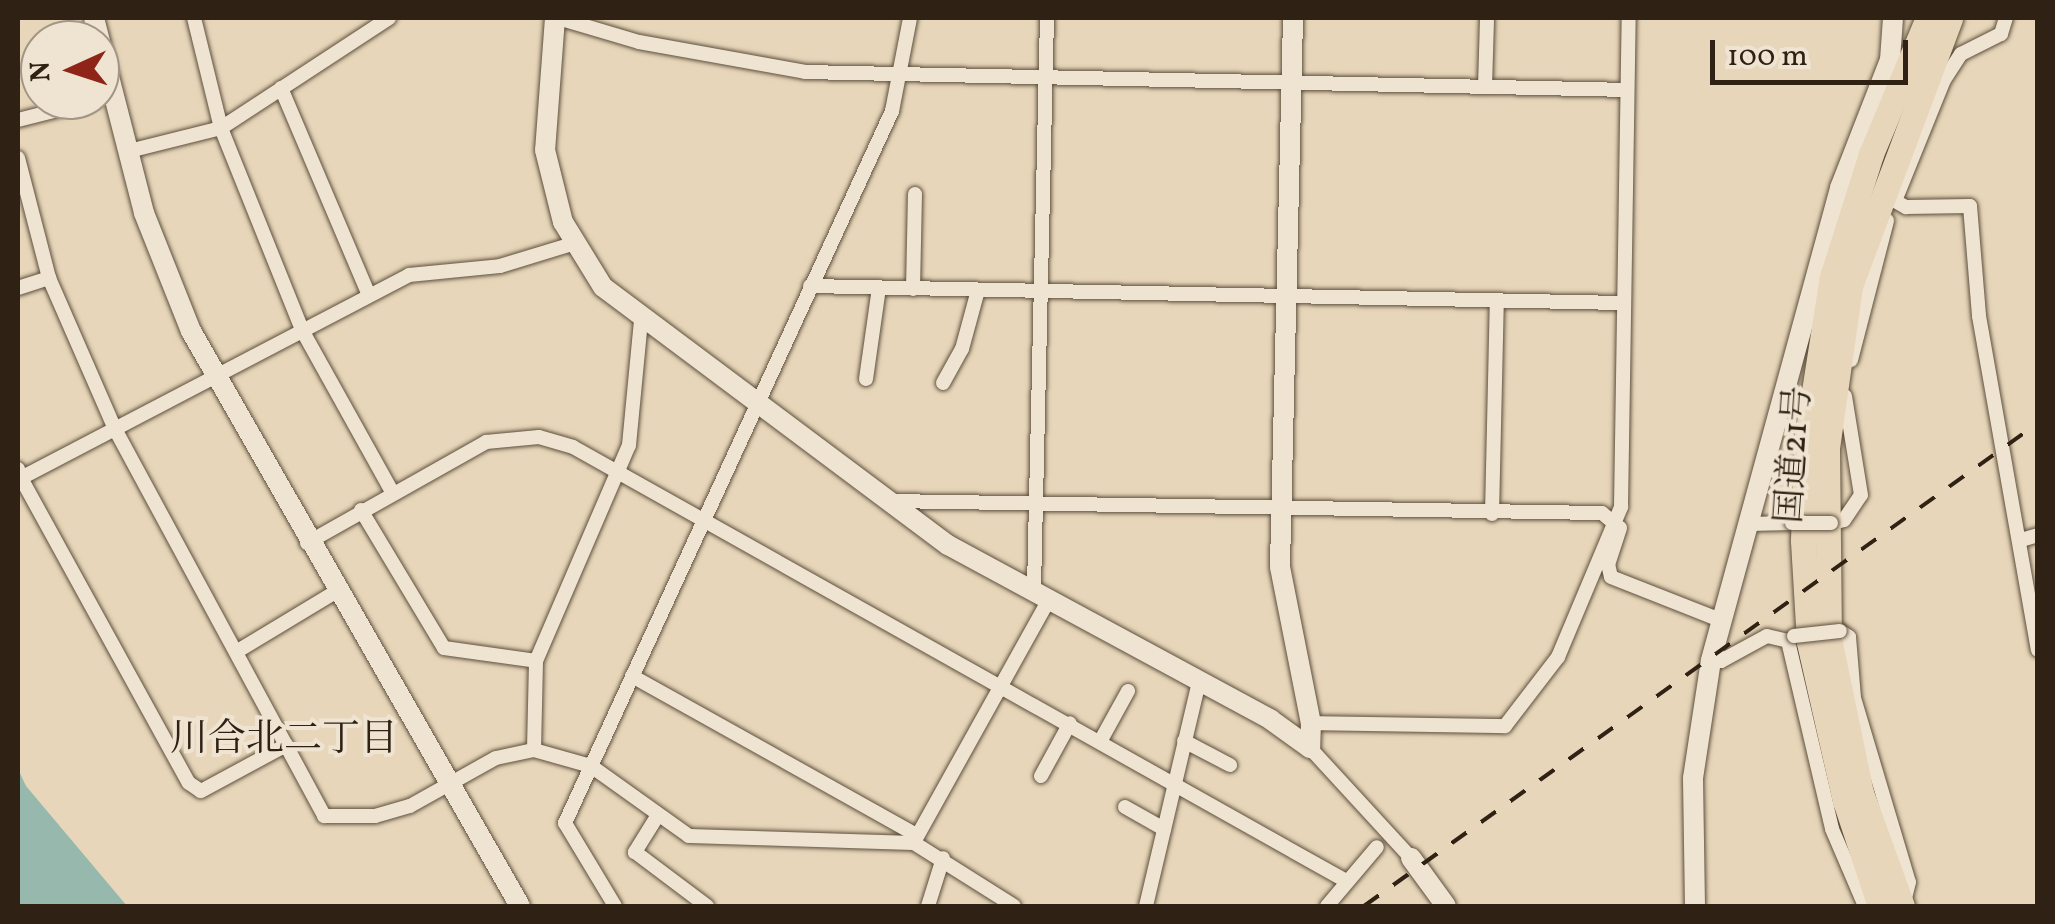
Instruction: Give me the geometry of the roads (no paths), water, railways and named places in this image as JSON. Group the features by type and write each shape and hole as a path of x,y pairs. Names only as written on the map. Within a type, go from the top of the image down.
{"highway":[{"name":"国道21号","path":"1880,906 1844,802 1809,642 1802,540 1806,436 1832,277 1871,154 1928,18"},
{"name":"国道21号","path":"1902,906 1862,793 1828,638 1827,448 1850,286 1950,18"}],"street":[{"path":"194,18 221,128 302,330 392,492"},
{"path":"128,151 221,128 388,18"},
{"path":"1446,906 1411,858 1310,748 1199,681 948,544 641,321 602,286 572,244 545,150 556,18 732,61 805,72 1628,90"},
{"path":"615,906 565,822 892,111 910,18"},
{"path":"915,839 1001,686 1042,594 1036,501 1047,18"},
{"path":"1294,18 1282,508 1287,625 1311,723 1310,748"},
{"path":"1484,87 1487,18"},
{"path":"1311,723 1505,726 1558,657 1621,506 1629,18"},
{"path":"1696,906 1693,778 1710,660 1840,188 1890,60 1892,18"},
{"path":"1749,524 1844,520 1861,495 1845,395 1861,308 1894,201 1944,80 1961,54 2001,34 2006,18"},
{"path":"282,88 368,293"},
{"path":"114,120 128,151 169,281 215,378 520,906"},
{"path":"18,158 49,278 115,429 324,816 376,816 448,785 496,758 534,750 591,766 689,836 915,839"},
{"path":"913,289 915,194"},
{"path":"1894,201 1906,207 1970,206 1979,316 2034,599 2038,650"},
{"path":"286,745 201,791 188,783 19,473 115,429 368,293 409,275 500,266 572,244"},
{"path":"18,288 49,278"},
{"path":"810,286 1624,303"},
{"path":"866,379 879,288"},
{"path":"943,382 962,349 978,290"},
{"path":"1492,514 1497,300"},
{"path":"534,750 536,661 629,444 641,321"},
{"path":"307,542 463,451 512,436 574,446 1175,780 1346,881"},
{"path":"884,501 1036,501 1614,518"},
{"path":"362,510 444,648 536,661"},
{"path":"1614,518 1620,528 1608,564 1611,577 1720,620"},
{"path":"2021,540 2038,535"},
{"path":"236,652 337,592"},
{"path":"1710,660 1721,661 1767,636 1791,639 1840,630 1849,637 1854,698 1908,882 1902,906"},
{"path":"1791,639 1832,829 1864,906"},
{"path":"632,676 915,839 1014,906"},
{"path":"1146,906 1199,681"},
{"path":"1100,740 1128,691"},
{"path":"1041,776 1070,723"},
{"path":"1184,741 1230,765"},
{"path":"1125,807 1164,829"},
{"path":"658,814 634,852 707,906"},
{"path":"1327,906 1377,847"},
{"path":"928,906 943,858"}],"water":[{"path":"18,769 26,786 127,906 18,906"}],"railway":[{"path":"1364,906 2038,423"}],"district":[{"name":"川合北二丁目","path":"284,741"}]}
